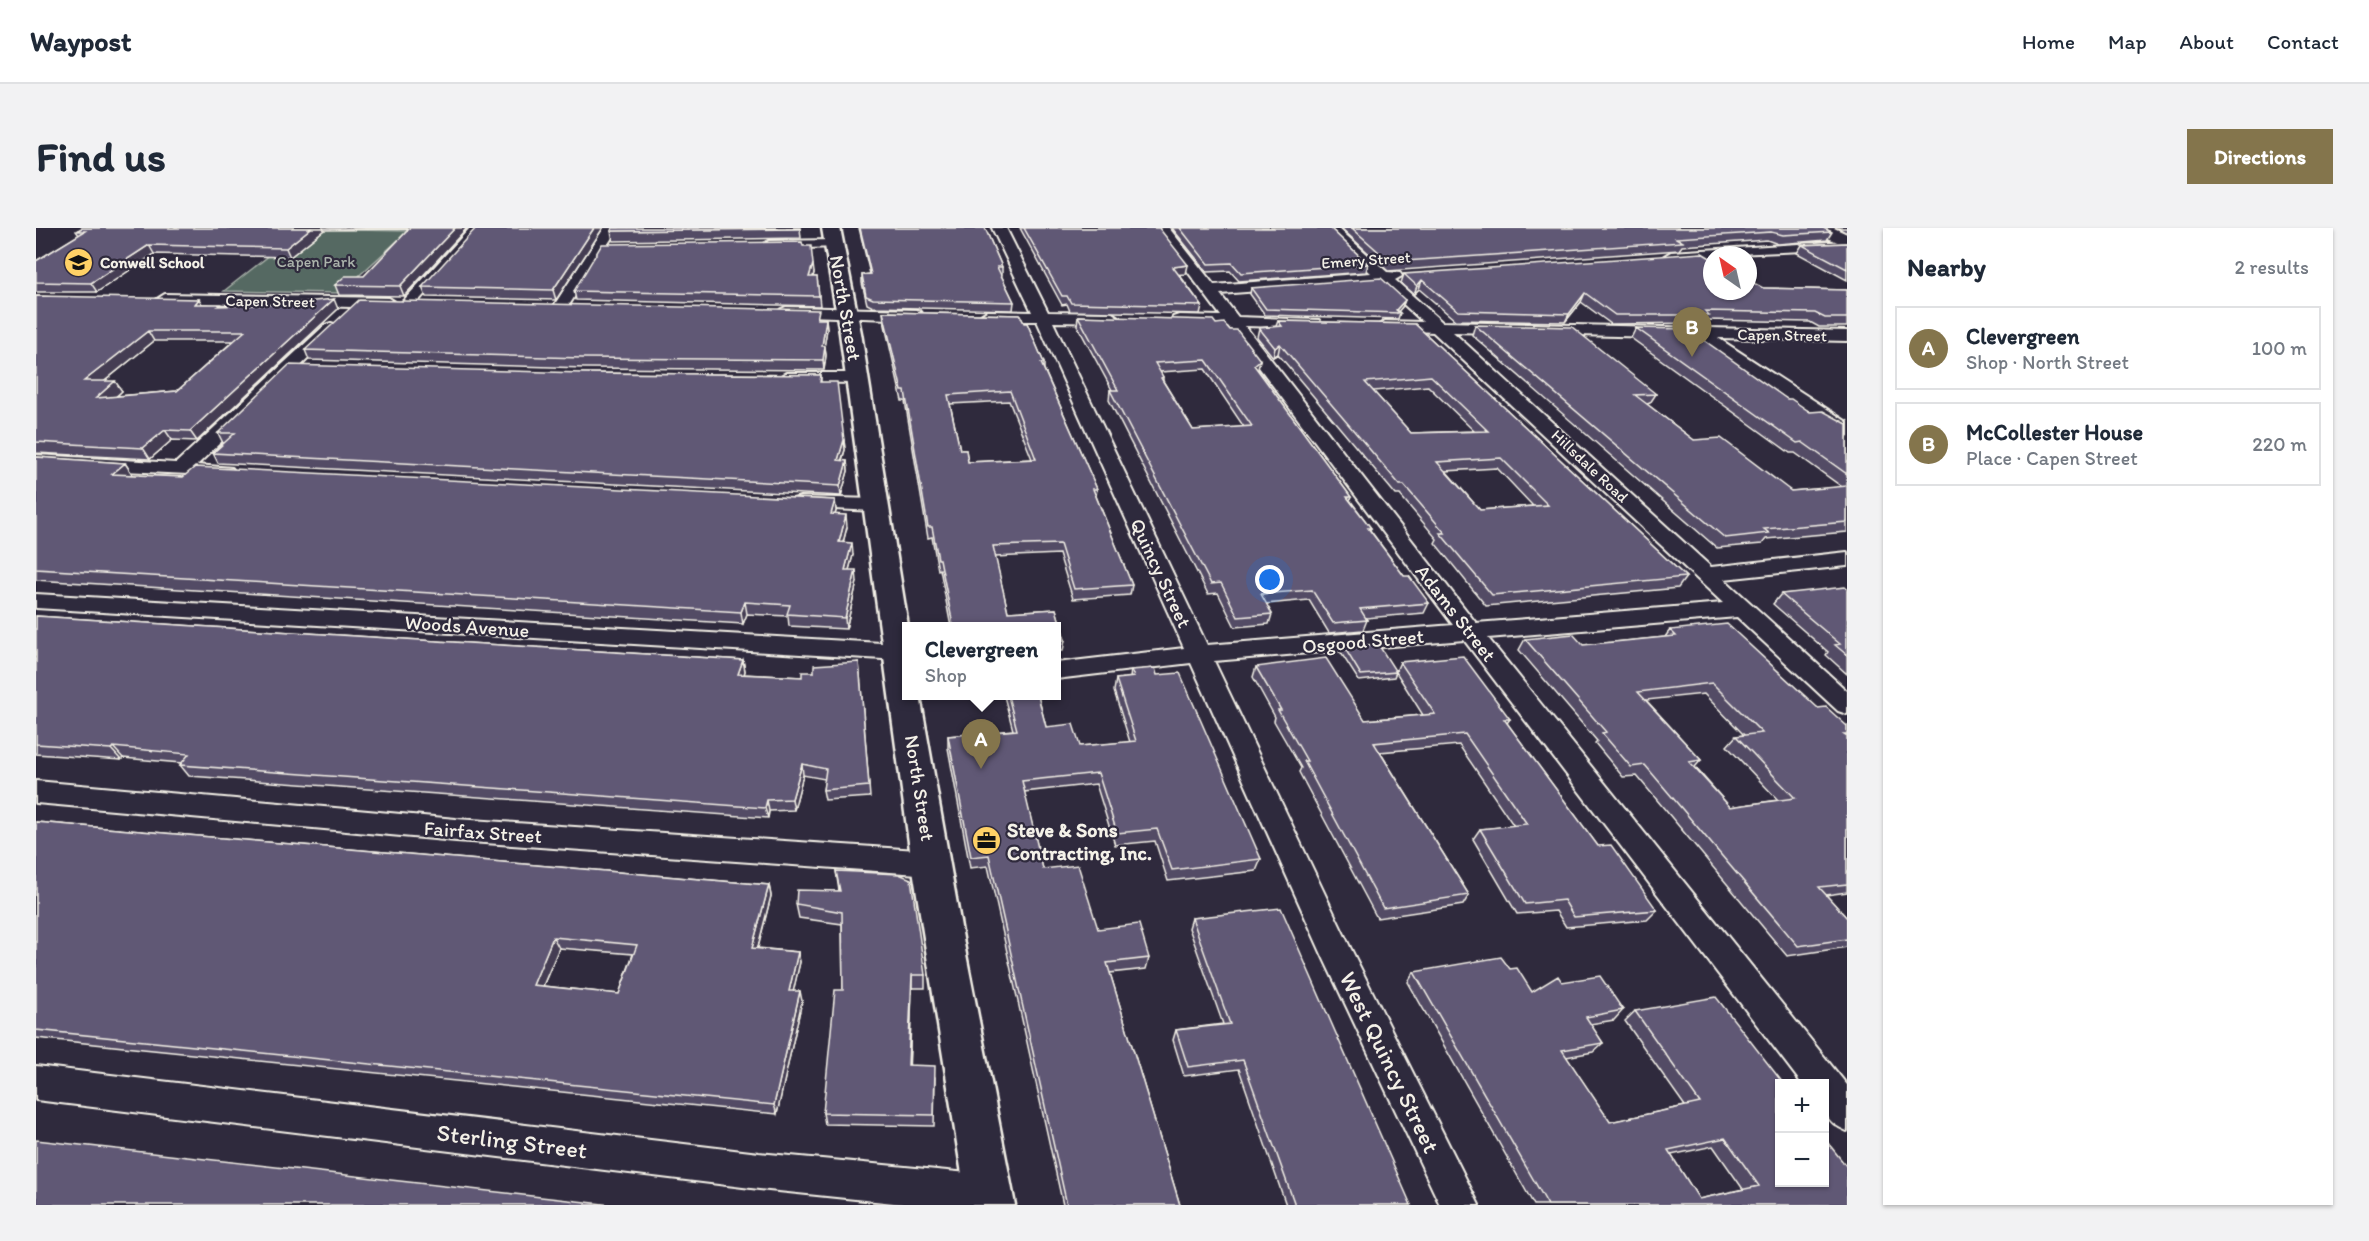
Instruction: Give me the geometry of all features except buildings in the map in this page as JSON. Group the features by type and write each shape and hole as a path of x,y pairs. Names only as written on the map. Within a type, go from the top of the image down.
{"street":[{"path":"409,303 477,228"},
{"path":"584,308 555,307 611,228"},
{"name":"Quincy Street","path":"999,228 1043,317 1321,919"},
{"name":"Adams Street","path":"1162,228 1212,290 1231,321 1470,632 1756,993 1847,1113"},
{"name":"Hillsdale Road","path":"1330,228 1708,574 1742,609 1847,705"},
{"path":"1820,228 1847,243"},
{"path":"757,245 833,236"},
{"name":"North Street","path":"833,236 858,378 875,505 902,670"},
{"path":"1653,257 1847,243"},
{"path":"598,247 616,247"},
{"name":"Emery Street","path":"1212,290 1406,276"},
{"name":"Capen Street","path":"152,299 432,304"},
{"path":"182,469 357,303"},
{"path":"771,312 930,315"},
{"path":"975,316 1124,319"},
{"path":"1158,319 1326,324"},
{"name":"Capen Street","path":"1374,325 1847,336"},
{"path":"1701,334 1847,429"},
{"path":"291,367 311,368"},
{"path":"764,378 858,378"},
{"path":"36,461 240,472"},
{"path":"782,502 875,505"},
{"path":"1708,574 1847,559"},
{"name":"Woods Avenue","path":"36,601 899,652"},
{"name":"Osgood Street","path":"1061,670 1199,654 1742,609"},
{"name":"North Street","path":"907,700 932,863 990,1200"},
{"name":"Fairfax Street","path":"36,792 456,830 932,863"},
{"name":"West Quincy Street","path":"1321,919 1460,1205"},
{"name":"Sterling Street","path":"36,1083 990,1200"}],"green space":[{"name":"Capen Park","path":"303,229 408,231 340,293 224,291"}],"place":[{"name":"Conwell School","path":"79,262"},
{"name":"McCollester House","path":"1692,357"},
{"name":"Clevergreen","path":"981,769"},
{"name":"Steve & Sons Contracting, Inc.","path":"986,841"}]}
